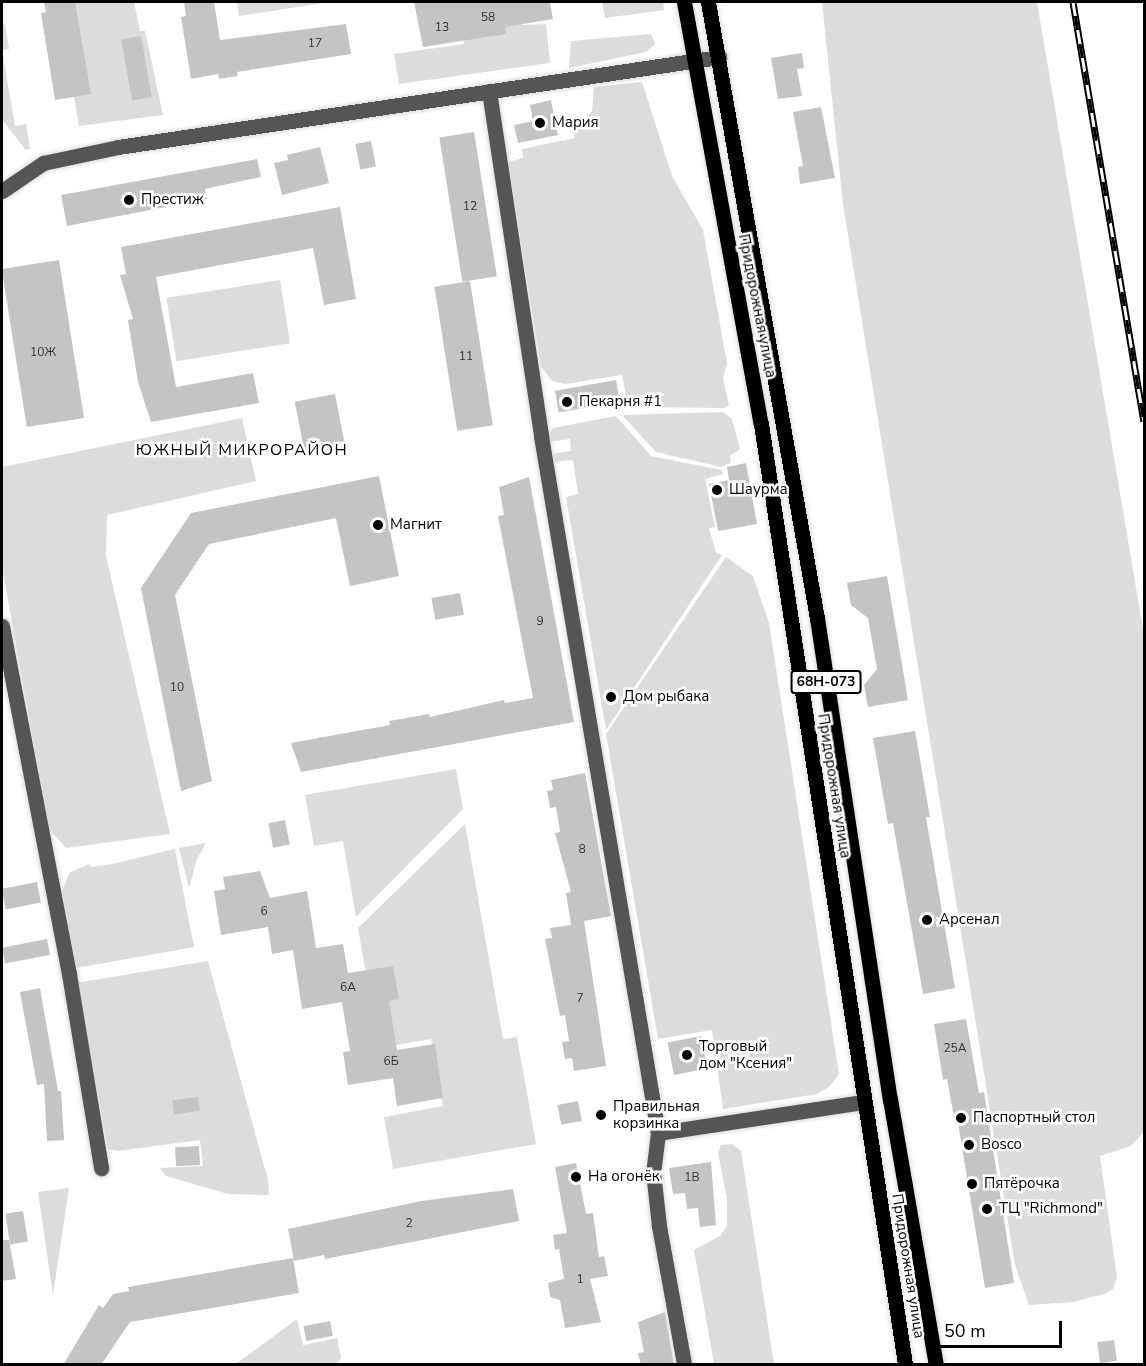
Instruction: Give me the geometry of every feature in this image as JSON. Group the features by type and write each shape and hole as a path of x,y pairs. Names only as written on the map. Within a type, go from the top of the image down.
{"main road":[{"name":"Придорожная улица","path":"684,2 761,424 905,1365"},
{"name":"68Н-073","path":"708,2 817,618 890,1099 936,1365"}],"street":[{"path":"2,191 43,164 118,147 719,57"},
{"path":"489,91 541,436 658,1133 653,1171 659,1226 684,1365"},
{"path":"2,626 69,974 100,1168"},
{"path":"658,1133 864,1102"}],"shaded area":[{"path":"58,2 134,2 140,31 145,31 163,115 79,126"},
{"path":"237,2 330,2 239,16"},
{"path":"457,2 519,2 522,25 546,24 550,63 399,84 394,54 464,44"},
{"path":"602,2 663,2 664,10 605,18"},
{"path":"822,2 1037,2 1144,635 1144,1132 1131,1146 1100,1156 1117,1278 1113,1289 1104,1294 1073,1302 1029,1305 1015,1265 843,204"},
{"path":"5,24 9,49 2,50 2,25"},
{"path":"651,34 655,44 646,52 569,68 571,41"},
{"path":"2,50 15,126 26,124 30,149 26,150 2,120"},
{"path":"642,82 672,176 703,230 727,363 723,378 729,405 724,408 628,407 622,375 565,384 552,381 541,366 508,162 523,158 522,149 575,138 571,122 585,119 592,111 594,87"},
{"path":"280,280 290,343 176,361 166,298"},
{"path":"723,412 732,419 740,449 730,456 731,463 721,467 656,452 622,415"},
{"path":"616,416 651,456 722,470 723,474 705,479 715,527 709,528 716,553 722,555 606,730 566,497 578,494 573,460 554,462 553,454 571,451 570,439 550,442 549,435 553,428"},
{"path":"242,418 256,481 107,515 106,556 170,834 66,848 49,829 2,567 2,467"},
{"path":"726,557 753,576 769,623 839,1074 829,1087 817,1094 723,1109 712,1030 658,1039 606,734"},
{"path":"456,769 463,809 356,917 343,841 314,846 305,795"},
{"path":"465,824 503,1039 517,1037 536,1144 393,1169 384,1117 443,1106 431,1039 379,1048 358,928"},
{"path":"206,843 197,859 189,888 179,848"},
{"path":"175,849 194,947 76,968 62,891 70,872 90,864 91,867 112,864"},
{"path":"208,961 268,1180 269,1195 228,1194 166,1176 160,1168 203,1166 200,1140 118,1151 108,1149 76,983"},
{"path":"732,1144 741,1151 774,1364 714,1364 694,1250 720,1236 727,1226 727,1199 718,1153 721,1145"},
{"path":"69,1188 53,1295 38,1192"},
{"path":"297,1319 303,1345 337,1338 341,1358 337,1364 236,1364"}],"building":[{"path":"44,2 75,2 91,94 55,100 41,13 46,12"},
{"path":"184,2 214,2 220,40 346,24 351,54 237,72 238,76 219,79 218,74 191,79 181,17 186,16"},
{"path":"414,2 550,2 553,19 505,27 506,34 423,47"},
{"path":"141,36 152,97 132,101 121,39"},
{"path":"802,53 804,68 797,69 802,96 778,99 771,58"},
{"name":"Мария","path":"551,100 558,135 518,143 514,125 533,121 530,105"},
{"path":"821,107 835,178 800,184 798,167 803,166 793,112"},
{"path":"474,132 497,276 462,282 439,137"},
{"path":"371,141 376,167 360,170 355,144"},
{"path":"320,147 329,183 282,195 274,163 288,160 287,155"},
{"path":"257,159 261,177 205,189 207,199 67,226 61,195"},
{"path":"340,207 356,299 324,305 313,248 156,277 176,387 253,373 259,403 151,422 138,382 128,320 133,319 120,275 126,274 121,247"},
{"path":"59,260 84,418 27,427 2,269"},
{"path":"470,281 493,425 457,431 434,287"},
{"path":"616,380 620,402 559,412 555,391"},
{"path":"335,394 344,442 304,450 295,402"},
{"path":"746,463 757,524 718,531 709,484 729,480 727,467"},
{"path":"379,476 399,576 350,586 336,518 209,544 175,595 212,781 181,791 141,588 191,513"},
{"path":"529,477 574,722 301,772 291,743 390,725 389,721 429,714 430,717 504,700 505,703 533,698 498,516 504,515 499,487"},
{"path":"887,576 908,700 868,707 864,685 877,669 868,618 851,605 847,583"},
{"path":"460,593 464,615 435,620 431,598"},
{"path":"915,731 930,817 926,817 955,988 923,994 893,823 888,824 873,738"},
{"path":"585,773 611,916 584,921 606,1066 574,1071 572,1058 565,1059 562,1042 569,1041 565,1015 560,1016 545,939 552,938 550,928 571,925 566,893 571,892 555,833 560,832 556,807 550,808 547,791 553,790 551,780"},
{"path":"285,820 290,845 273,848 268,823"},
{"path":"260,871 270,898 307,891 316,948 343,944 348,973 393,966 399,999 389,1001 397,1050 435,1044 443,1098 397,1106 393,1078 348,1085 343,1052 350,1051 342,1002 302,1009 293,950 272,954 268,927 221,935 214,891 225,889 223,877"},
{"path":"37,882 41,903 6,909 2,889"},
{"path":"47,939 50,955 5,963 2,948"},
{"path":"40,988 58,1091 61,1091 64,1140 47,1141 44,1084 37,1085 20,992"},
{"path":"966,1019 979,1093 984,1092 1014,1283 985,1288 958,1123 955,1123 947,1079 943,1080 934,1024"},
{"name":"Торговый дом \"Ксения\"","path":"701,1036 707,1068 674,1075 668,1042"},
{"path":"198,1097 200,1111 174,1114 172,1101"},
{"path":"578,1101 582,1121 561,1125 557,1105"},
{"path":"199,1146 200,1165 176,1166 175,1147"},
{"path":"711,1162 716,1225 700,1227 698,1208 687,1209 685,1193 673,1194 669,1168"},
{"path":"576,1163 586,1214 593,1213 599,1257 604,1256 608,1276 590,1279 601,1322 565,1328 560,1300 550,1297 548,1283 564,1279 559,1249 555,1250 553,1235 567,1233 555,1167"},
{"path":"513,1189 519,1221 325,1259 324,1255 294,1261 288,1229 421,1201"},
{"path":"23,1211 28,1242 10,1244 5,1214"},
{"path":"2,1240 9,1240 16,1279 2,1281"},
{"path":"293,1258 299,1293 130,1322 101,1365 63,1365 99,1305 103,1308 113,1294 129,1291 128,1287"},
{"path":"665,1312 674,1365 641,1365 638,1353 644,1352 638,1322"},
{"path":"330,1321 333,1336 306,1341 303,1326"},
{"path":"1114,1340 1117,1361 1100,1363 1097,1342"}],"railway":[{"path":"1073,2 1144,421"}],"place":[{"name":"Мария","path":"540,123"},
{"name":"Престиж","path":"129,200"},
{"name":"Пекарня #1","path":"567,402"},
{"name":"Шаурма","path":"717,490"},
{"name":"Магнит","path":"378,525"},
{"name":"Дом рыбака","path":"611,697"},
{"name":"Арсенал","path":"927,920"},
{"name":"Торговый дом \"Ксения\"","path":"687,1055"},
{"name":"Правильная корзинка","path":"601,1115"},
{"name":"Паспортный стол","path":"961,1118"},
{"name":"Bosco","path":"969,1145"},
{"name":"На огонёк","path":"576,1177"},
{"name":"Пятёрочка","path":"972,1184"},
{"name":"ТЦ \"Richmond\"","path":"987,1209"}],"district":[{"name":"ЮЖНЫЙ МИКРОРАЙОН","path":"242,450"}]}
